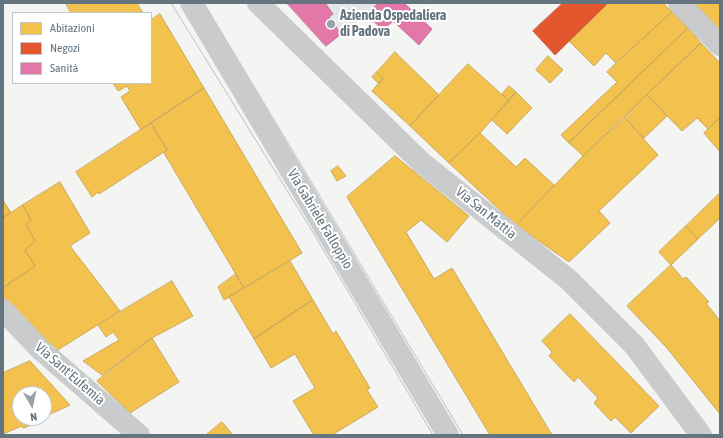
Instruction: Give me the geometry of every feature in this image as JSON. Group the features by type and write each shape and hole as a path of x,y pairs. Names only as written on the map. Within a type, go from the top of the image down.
{"street":[{"name":"Via Gabriele Falloppio","path":"191,3 448,435"},
{"name":"Via San Mattia","path":"258,3 421,162 569,280 634,345 701,435"},
{"path":"679,3 720,45"},
{"name":"Via Sant'Eufemia","path":"3,310 40,349 139,435"}],"shaded area":[{"name":"Azienda Ospedaliera di Padova","path":"289,3 382,3 327,46"}],"building: Abitazioni":[{"path":"66,3 137,3 142,12 70,12"},
{"path":"608,3 663,3 672,12 616,63 606,53 594,66 569,41"},
{"path":"693,3 720,3 720,30"},
{"path":"672,12 688,28 569,143 561,135 617,82 607,72"},
{"path":"160,14 204,88 141,130 121,97 130,91 127,86 118,91 114,84 152,84 152,19"},
{"path":"688,28 701,43 583,156 569,143"},
{"path":"701,43 720,63 720,118 708,129 697,118 682,131 647,95"},
{"path":"395,52 439,95 410,126 372,91 383,78 377,72"},
{"path":"548,56 563,70 550,83 536,70"},
{"path":"468,64 509,101 480,133 449,163 410,126"},
{"path":"377,72 383,78 379,84 372,77"},
{"path":"509,86 516,92 509,101 502,94"},
{"path":"204,88 302,253 244,288 164,153 167,150 151,123"},
{"path":"516,92 532,108 507,134 492,120"},
{"path":"647,95 667,116 644,138 625,118"},
{"path":"625,118 658,155 599,211 610,223 569,262 516,225 583,156"},
{"path":"720,118 720,152 704,133"},
{"path":"151,123 167,150 92,197 76,172"},
{"path":"480,133 516,167 525,158 554,185 516,225 449,163"},
{"path":"395,156 469,216 447,242 421,220 406,232 434,279 452,268 552,435 490,435 347,197"},
{"path":"338,166 346,176 337,181 331,171"},
{"path":"60,182 90,233 70,246 120,311 53,353 3,296 3,288 35,266 25,250 35,241 26,225 31,220 23,205"},
{"path":"720,193 720,218 698,239 686,226"},
{"path":"3,200 11,213 3,218"},
{"path":"23,205 31,220 26,225 35,241 25,250 35,266 3,288 3,218"},
{"path":"686,226 698,239 671,265 659,252"},
{"path":"290,261 313,300 254,339 229,297"},
{"path":"671,265 683,279 686,277 709,302 706,303 720,321 720,414 666,347 627,306"},
{"path":"236,274 244,288 224,300 218,287"},
{"path":"172,281 193,316 152,338 102,375 83,361 119,340 113,332 106,337 98,325"},
{"path":"313,300 333,334 336,331 370,388 367,390 378,407 332,435 314,435 293,401 315,388 295,354 271,368 254,339"},
{"path":"570,314 659,406 631,433 615,417 611,421 594,403 598,398 578,377 574,382 549,356 552,352 542,341"},
{"path":"152,338 179,382 130,413 97,381"},
{"path":"30,361 70,405 52,413 52,386 12,386 12,426 22,426 3,434 3,373"},
{"path":"222,422 233,435 206,435"}],"building: Negozi":[{"path":"563,3 608,3 555,55 533,31"}],"building: Sanità":[{"path":"287,3 325,3 333,14 329,17 341,34 326,46"},
{"path":"379,3 404,3 432,29 419,45 393,21 383,30 366,14"}],"tram line":[{"path":"171,3 314,234 433,435"},
{"path":"204,3 463,435"}],"place":[{"name":"Azienda Ospedaliera di Padova","path":"331,24"}]}
